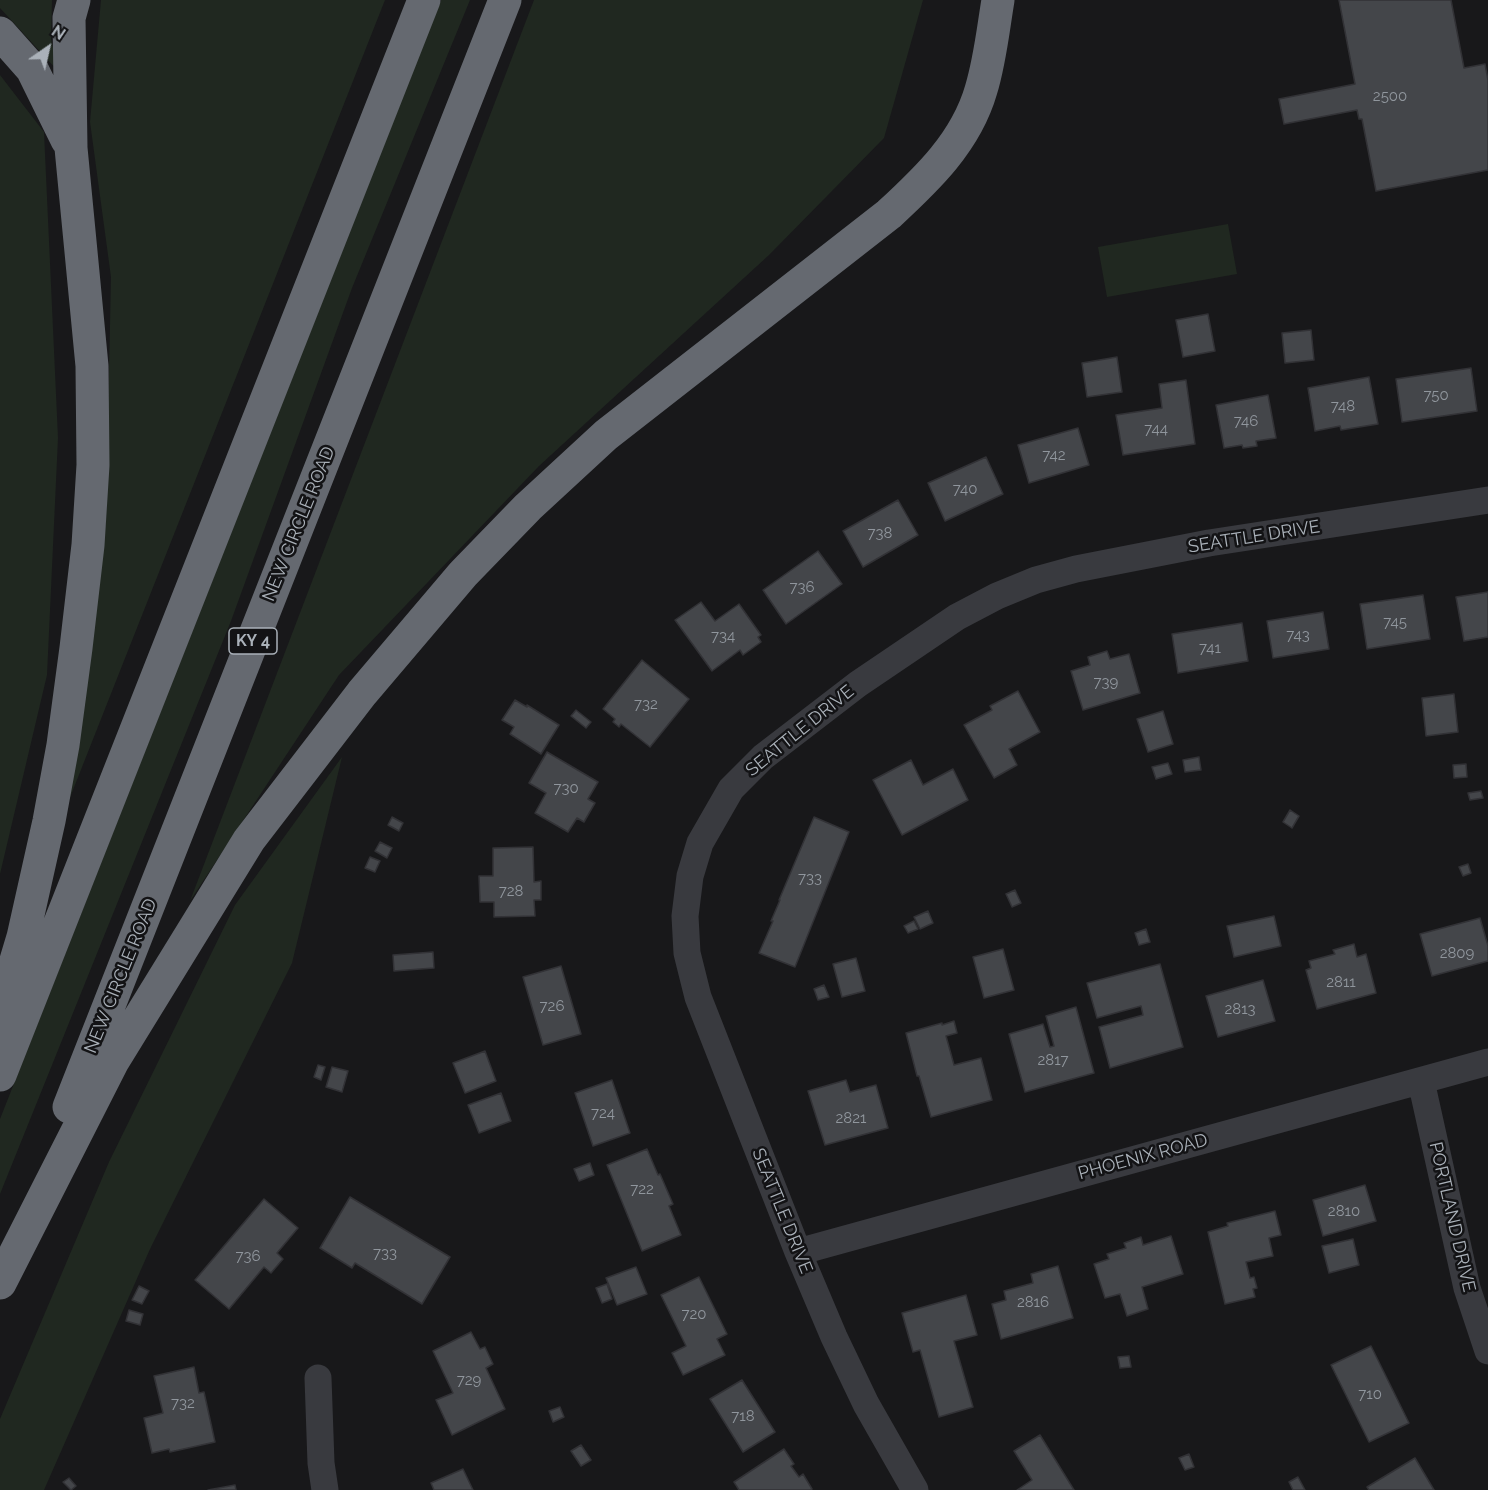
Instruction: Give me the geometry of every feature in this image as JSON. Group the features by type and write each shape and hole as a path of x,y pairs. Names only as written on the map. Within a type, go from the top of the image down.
{"highway":[{"path":"0,1014 23,938 49,821 66,723 88,545 93,465 93,366 70,148 69,18 74,0"},
{"path":"0,1075 424,0"},
{"name":"NEW CIRCLE ROAD","path":"0,1282 505,0"},
{"path":"981,0 987,63"},
{"path":"0,1282 113,1061 156,991 249,840 362,693 463,574 528,507 606,435 889,214 923,183 948,155 968,123 981,91 998,0"},
{"path":"0,33 32,69 70,148"}],"street":[{"name":"SEATTLE DRIVE","path":"915,1490 866,1404 834,1337 698,998 687,953 686,916 690,876 700,843 731,789 763,757 858,684 957,617 997,596 1036,580 1076,569 1209,543 1488,500"},
{"name":"PHOENIX ROAD","path":"798,1252 1488,1062"},
{"name":"PORTLAND DRIVE","path":"1421,1081 1467,1288 1488,1351"},
{"path":"318,1378 321,1463 325,1490"}],"shaded area":[{"path":"0,0 52,0 51,39 58,71 0,8"},
{"path":"101,0 385,0 69,800 106,518 111,277 90,122"},
{"path":"441,0 470,0 352,288 231,621 0,1194 0,1119"},
{"path":"534,0 923,0 884,138 769,255 539,466 339,675 190,901"},
{"path":"0,75 44,132 58,438 47,675 0,874"},
{"path":"1228,224 1237,274 1107,297 1098,247"},
{"path":"342,757 292,963 150,1249 44,1490 0,1490 0,1419 109,1162 235,905"}],"building":[{"path":"1339,0 1451,0 1464,68 1485,64 1488,80 1488,170 1376,191 1362,119 1359,119 1357,110 1284,124 1279,99 1355,84"},
{"path":"1208,314 1215,351 1183,357 1176,320"},
{"path":"1311,330 1314,360 1285,363 1282,333"},
{"path":"1117,357 1122,392 1087,397 1082,363"},
{"path":"1471,368 1477,411 1402,422 1396,379"},
{"path":"1369,377 1378,424 1341,430 1340,426 1315,431 1308,388"},
{"path":"1186,380 1195,444 1123,455 1116,415 1162,408 1159,384"},
{"path":"1268,395 1276,438 1256,441 1257,446 1243,448 1242,445 1224,448 1216,405"},
{"path":"1078,428 1089,465 1029,483 1018,445"},
{"path":"986,457 1003,494 945,521 928,483"},
{"path":"898,500 918,535 863,567 843,531"},
{"path":"818,551 842,584 786,624 763,590"},
{"path":"1488,592 1488,637 1464,641 1456,597"},
{"path":"1423,595 1430,639 1367,649 1360,604"},
{"path":"701,602 715,621 739,604 761,635 758,637 761,642 743,655 740,650 712,671 675,620"},
{"path":"1323,612 1329,649 1273,658 1267,621"},
{"path":"1242,623 1248,661 1178,673 1172,634"},
{"path":"1107,651 1110,659 1129,654 1140,693 1083,710 1071,671 1090,665 1088,657"},
{"path":"642,660 689,699 650,747 621,724 619,727 613,722 615,719 603,709"},
{"path":"1018,691 1040,732 1009,749 1017,765 994,778 964,725 992,710 990,706"},
{"path":"1454,694 1458,732 1426,736 1422,698"},
{"path":"515,700 559,725 541,754 510,734 514,727 502,720"},
{"path":"576,710 591,722 586,728 571,716"},
{"path":"1163,711 1173,744 1148,752 1137,719"},
{"path":"547,752 598,782 588,799 595,803 584,822 577,818 568,832 535,813 546,793 529,783"},
{"path":"1199,757 1201,770 1185,772 1183,760"},
{"path":"911,760 923,785 953,769 968,800 902,835 873,780"},
{"path":"1168,763 1172,774 1156,779 1152,767"},
{"path":"1466,764 1467,777 1454,778 1453,765"},
{"path":"1481,791 1483,798 1470,800 1468,793"},
{"path":"1290,810 1299,816 1292,828 1283,822"},
{"path":"392,817 403,823 399,831 388,825"},
{"path":"814,817 849,832 795,967 759,953"},
{"path":"380,842 392,848 387,858 375,851"},
{"path":"533,847 534,882 541,881 541,900 534,900 535,916 494,917 494,902 480,902 479,876 493,876 493,848"},
{"path":"370,857 380,861 375,872 365,868"},
{"path":"1468,864 1471,873 1463,876 1459,867"},
{"path":"1015,890 1021,903 1012,907 1006,894"},
{"path":"928,911 933,923 920,929 914,917"},
{"path":"1274,916 1281,946 1234,957 1227,926"},
{"path":"1480,918 1488,946 1488,961 1432,976 1420,934"},
{"path":"914,921 918,929 908,933 904,926"},
{"path":"1146,929 1150,942 1139,945 1135,933"},
{"path":"1354,944 1357,957 1366,954 1376,993 1317,1009 1306,970 1311,968 1309,961 1335,954 1333,950"},
{"path":"1003,949 1014,990 984,998 973,957"},
{"path":"433,952 434,968 394,971 393,955"},
{"path":"856,958 865,991 842,997 833,964"},
{"path":"1160,964 1183,1047 1110,1068 1099,1027 1143,1015 1141,1006 1097,1018 1087,983"},
{"path":"561,966 581,1034 543,1045 523,977"},
{"path":"1263,980 1275,1021 1218,1037 1206,996"},
{"path":"824,985 829,997 818,1000 814,989"},
{"path":"1076,1007 1094,1073 1025,1092 1009,1034 1043,1024 1050,1047 1054,1046 1046,1016"},
{"path":"954,1021 957,1033 946,1036 954,1065 981,1058 992,1100 931,1117 906,1033"},
{"path":"485,1051 496,1081 465,1093 453,1063"},
{"path":"318,1065 325,1067 321,1080 314,1077"},
{"path":"332,1067 348,1071 342,1092 326,1087"},
{"path":"612,1080 630,1133 593,1146 575,1093"},
{"path":"846,1080 850,1092 876,1085 888,1128 825,1145 808,1091"},
{"path":"501,1093 511,1121 479,1133 468,1105"},
{"path":"647,1149 673,1204 669,1206 681,1235 642,1251 607,1165"},
{"path":"590,1163 594,1175 579,1181 574,1169"},
{"path":"1365,1185 1376,1221 1323,1236 1313,1200"},
{"path":"350,1197 450,1257 422,1304 355,1263 352,1268 320,1248"},
{"path":"264,1199 298,1228 277,1253 283,1259 271,1273 264,1267 229,1309 195,1280"},
{"path":"1275,1211 1281,1235 1269,1238 1273,1256 1246,1262 1250,1278 1254,1277 1257,1288 1253,1289 1255,1297 1225,1304 1208,1232 1228,1226 1227,1223"},
{"path":"1171,1236 1183,1274 1142,1287 1148,1309 1127,1316 1120,1294 1105,1298 1094,1264 1109,1259 1107,1254 1126,1248 1124,1243 1141,1237 1143,1245"},
{"path":"1353,1239 1359,1265 1329,1273 1322,1246"},
{"path":"1058,1266 1073,1318 1001,1339 992,1304 1006,1300 1004,1291 1033,1283 1031,1274"},
{"path":"636,1267 647,1294 617,1305 606,1278"},
{"path":"699,1277 727,1334 717,1339 725,1355 683,1375 672,1353 686,1346 661,1295"},
{"path":"607,1284 612,1299 602,1303 596,1288"},
{"path":"139,1286 149,1291 142,1304 132,1300"},
{"path":"966,1295 977,1335 954,1341 973,1407 939,1417 920,1350 913,1352 902,1313"},
{"path":"129,1310 143,1314 140,1325 126,1321"},
{"path":"471,1332 480,1349 485,1347 493,1364 486,1368 505,1409 452,1435 436,1400 453,1393 433,1351"},
{"path":"1371,1346 1409,1423 1369,1442 1331,1365"},
{"path":"1129,1356 1131,1367 1120,1368 1118,1357"},
{"path":"194,1367 199,1393 204,1392 215,1442 170,1452 169,1449 152,1453 144,1418 163,1413 154,1376"},
{"path":"742,1380 775,1432 743,1452 710,1399"},
{"path":"560,1407 564,1417 553,1422 549,1411"},
{"path":"1040,1435 1074,1490 1017,1490 1032,1480 1014,1451"},
{"path":"581,1445 591,1460 581,1466 571,1451"},
{"path":"784,1449 794,1464 791,1466 799,1477 803,1474 812,1489 739,1490 734,1482"},
{"path":"1189,1454 1194,1467 1185,1470 1179,1458"},
{"path":"1415,1458 1434,1490 1369,1490 1367,1487"},
{"path":"463,1469 473,1490 434,1490 431,1483"},
{"path":"1298,1477 1305,1490 1293,1490 1289,1482"},
{"path":"69,1478 76,1486 71,1490 63,1482"},
{"path":"235,1485 236,1490 208,1490"}]}
